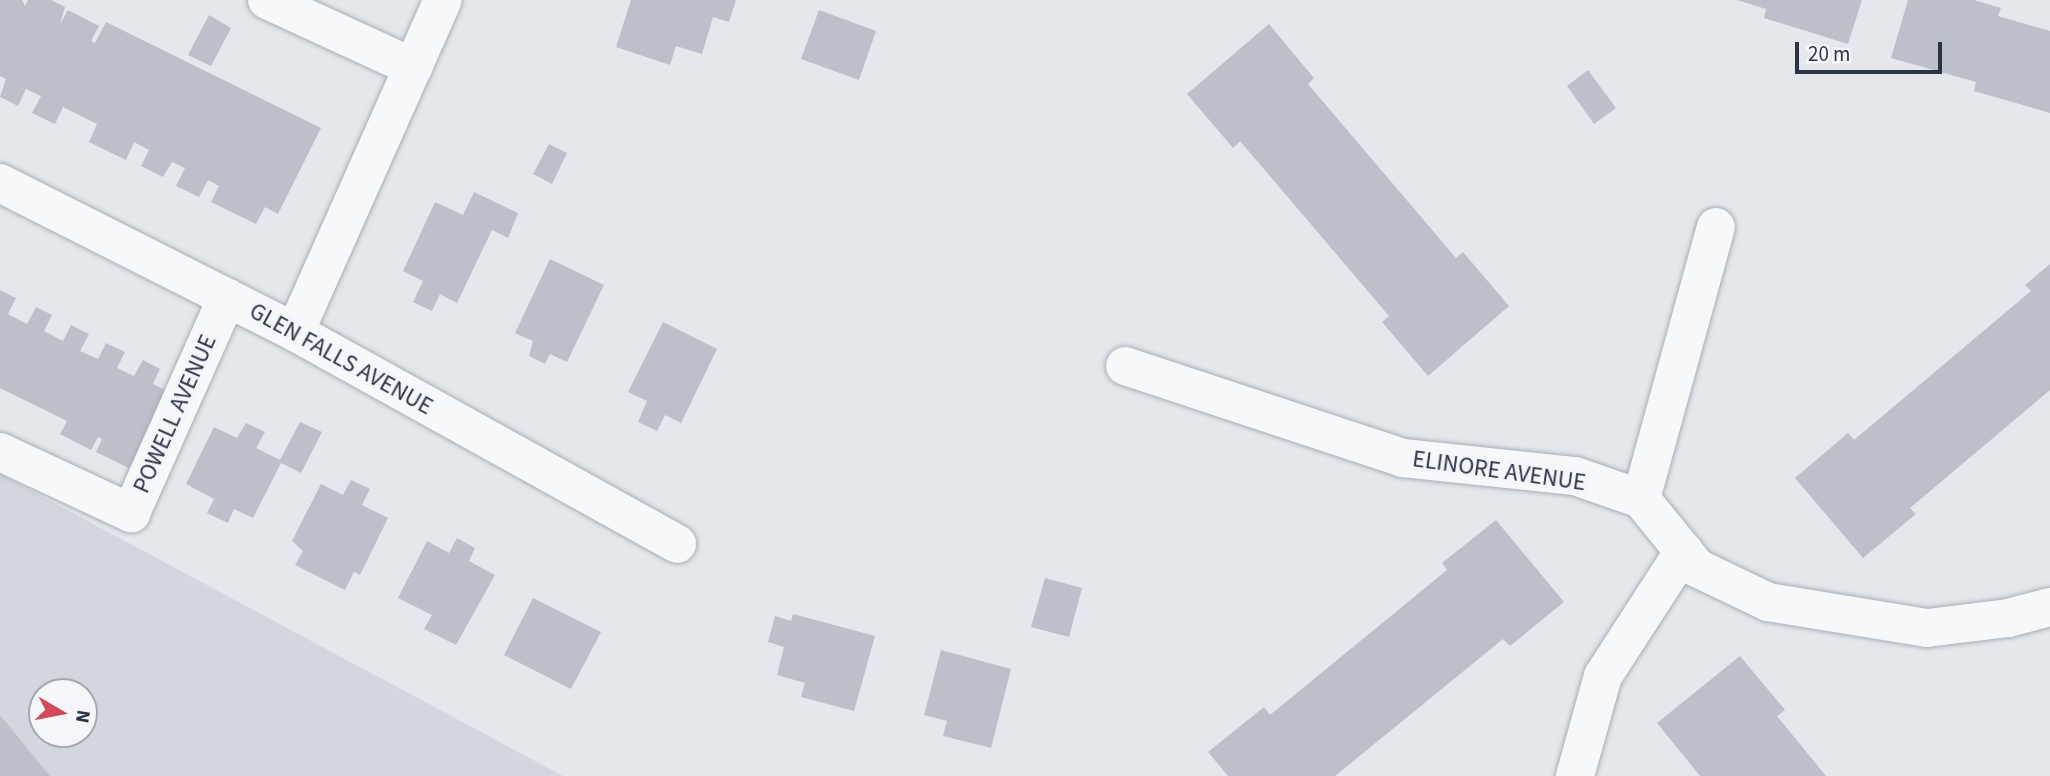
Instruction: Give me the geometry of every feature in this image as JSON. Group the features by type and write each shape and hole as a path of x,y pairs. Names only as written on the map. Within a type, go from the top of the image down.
{"street":[{"path":"267,0 413,67"},
{"path":"295,331 443,0"},
{"name":"GLEN FALLS AVENUE","path":"0,183 295,331 677,544"},
{"path":"1716,227 1641,499 1698,568 1768,602 1853,619 1927,628 2008,618 2050,607"},
{"name":"POWELL AVENUE","path":"0,452 131,513 227,297"},
{"name":"ELINORE AVENUE","path":"1125,366 1403,458 1575,476 1641,499"},
{"path":"1575,776 1603,676 1684,551"}],"shaded area":[{"path":"0,474 563,776 0,776"}],"building":[{"path":"0,0 22,0 25,6 28,0 51,0 65,7 60,24 68,10 99,26 91,41 95,43 106,22 321,128 278,214 265,207 256,224 211,202 219,186 208,180 199,197 176,186 185,168 172,162 163,177 141,166 149,150 134,142 126,160 89,142 97,124 63,107 55,124 32,113 41,96 26,89 18,106 0,97 6,79 0,76"},
{"path":"631,0 736,0 729,22 713,17 702,54 676,46 670,65 616,47"},
{"path":"1737,0 1862,0 1848,44 1764,18 1766,9"},
{"path":"1908,0 1974,0 2001,8 1998,16 2050,31 2050,113 1974,91 1976,82 1891,58"},
{"path":"819,10 876,31 859,80 801,59"},
{"path":"209,15 231,28 211,66 188,55"},
{"path":"1269,24 1314,78 1308,84 1456,258 1463,252 1509,306 1428,376 1382,322 1389,316 1240,141 1233,148 1187,94"},
{"path":"1588,70 1616,108 1594,124 1567,86"},
{"path":"549,144 567,153 552,184 533,174"},
{"path":"474,192 518,213 508,238 492,230 457,303 440,294 432,311 413,302 423,281 403,271 435,202 463,215"},
{"path":"550,259 604,285 567,362 550,354 545,364 529,356 533,341 515,333"},
{"path":"2050,264 2050,390 1910,508 1916,514 1863,558 1795,478 1848,433 1854,440 2031,291 2025,285"},
{"path":"0,290 16,298 8,314 27,324 36,307 52,315 44,331 63,341 71,325 89,334 80,351 98,359 106,343 125,352 117,368 134,376 143,360 160,369 153,384 169,392 129,468 96,452 102,439 98,437 91,450 60,434 67,421 0,388"},
{"path":"663,322 717,349 681,423 665,415 657,431 638,422 647,401 628,392"},
{"path":"300,422 322,432 301,473 281,463 253,518 234,509 228,523 207,513 214,499 186,484 214,427 237,438 246,423 265,432 256,448 280,460"},
{"path":"351,480 370,489 362,505 388,518 360,575 354,572 345,590 295,565 303,551 292,541 321,484 343,495"},
{"path":"1496,520 1564,602 1510,646 1503,639 1335,776 1228,776 1208,752 1264,707 1270,715 1447,570 1442,563"},
{"path":"457,538 475,548 469,561 495,575 456,645 424,629 432,615 398,598 427,541 449,553"},
{"path":"1045,578 1082,588 1069,637 1031,627"},
{"path":"533,598 601,632 571,689 504,655"},
{"path":"793,614 875,636 854,711 801,697 805,683 777,675 784,647 768,642 775,616 791,621"},
{"path":"941,650 1011,669 991,748 943,736 947,721 924,715"},
{"path":"1740,656 1785,710 1777,716 1826,776 1700,776 1657,723"},
{"path":"0,715 50,776 0,776"}]}
